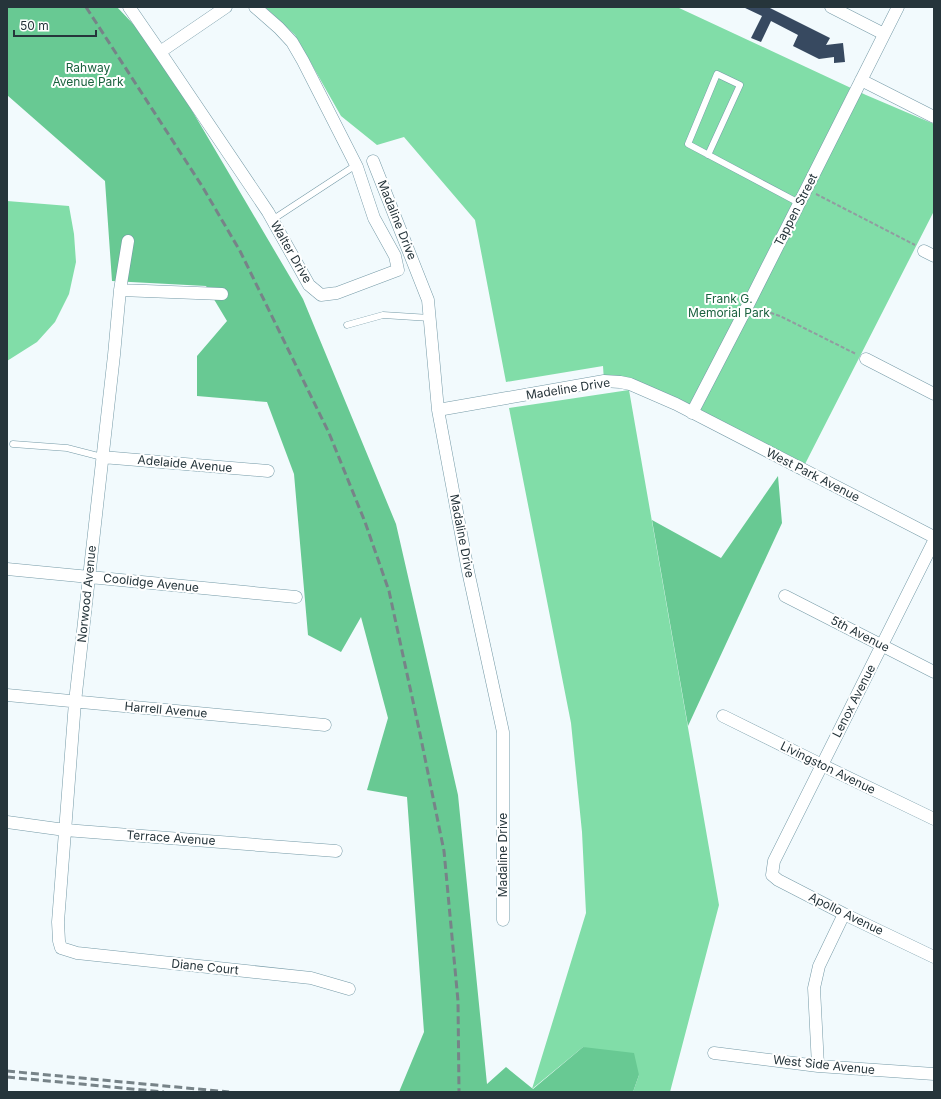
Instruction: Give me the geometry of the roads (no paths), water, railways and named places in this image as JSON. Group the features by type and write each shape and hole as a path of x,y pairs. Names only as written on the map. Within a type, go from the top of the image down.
{"street":[{"name":"Walter Drive","path":"129,7 272,220 309,285 321,295 337,294 398,270 395,256 374,218 356,165 292,42 279,28 255,7"},
{"path":"160,52 226,7"},
{"path":"831,7 884,34"},
{"name":"Tappen Street","path":"692,413 898,7"},
{"path":"861,80 934,118"},
{"name":"Madaline Drive","path":"373,161 428,300 438,410 468,571 503,732 503,920"},
{"name":"Norwood Avenue","path":"61,948 58,941 58,922 75,702 120,290 128,241"},
{"path":"120,290 222,294"},
{"path":"866,359 934,394"},
{"name":"Madeline Drive","path":"438,410 604,381 620,382 639,387 692,413"},
{"name":"West Park Avenue","path":"692,413 934,537"},
{"name":"Adelaide Avenue","path":"102,457 268,471"},
{"name":"Lenox Avenue","path":"774,861 934,542"},
{"name":"Coolidge Avenue","path":"7,569 296,597"},
{"name":"5th Avenue","path":"785,596 934,672"},
{"name":"Harrell Avenue","path":"7,695 325,725"},
{"name":"Livingston Avenue","path":"723,716 934,819"},
{"name":"Terrace Avenue","path":"7,822 65,830 336,851"},
{"name":"Apollo Avenue","path":"774,861 772,875 778,880 844,914 934,957"},
{"path":"818,1066 814,988 819,966 844,914"},
{"name":"Diane Court","path":"61,948 77,953 311,978 349,989"},
{"name":"West Side Avenue","path":"714,1053 818,1066 934,1074"}],"lane":[{"path":"708,155 740,85 717,74 688,144 708,155 799,204"},
{"path":"272,220 356,165"},
{"path":"346,325 383,315 430,318"},
{"path":"12,444 67,448 102,457"}],"railway":[{"path":"86,7 202,186 240,251 329,433 365,522 389,591 444,851 458,1001 459,1092"},
{"path":"7,1071 229,1092"},
{"path":"7,1077 164,1092"}],"park label":[{"name":"Rahway Avenue Park","path":"88,75"},
{"name":"Frank G. Memorial Park","path":"729,306"}]}
